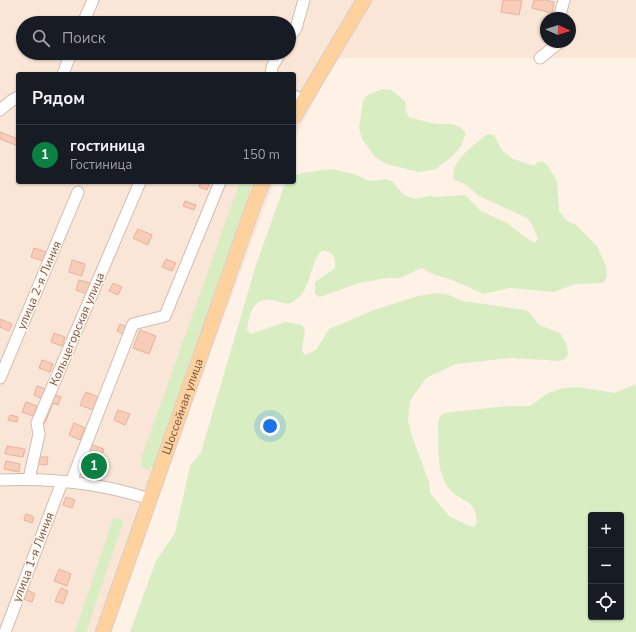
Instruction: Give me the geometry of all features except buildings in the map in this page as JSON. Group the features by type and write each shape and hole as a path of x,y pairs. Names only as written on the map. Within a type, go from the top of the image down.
{"main road":[{"path":"296,109 299,98 364,0"},
{"name":"Шоссейная улица","path":"103,632 262,184"}],"street":[{"path":"86,16 93,0"},
{"path":"296,28 304,0"},
{"path":"561,12 564,0"},
{"path":"540,58 552,48"},
{"path":"63,72 68,60"},
{"path":"271,72 276,60"},
{"path":"0,110 10,101 16,99"},
{"name":"Кольцегорская улица","path":"29,479 39,434 38,423 139,184"},
{"path":"67,482 133,324 164,316 219,184"},
{"name":"улица 2-я Линия","path":"0,378 78,192"},
{"path":"0,480 29,479 67,482 129,493 149,499"},
{"name":"улица 1-я Линия","path":"5,632 67,482"}],"shaded area":[{"path":"0,0 636,0 636,58 336,58 296,136 296,72 16,72 16,184 273,184 154,505 111,632 0,632"}],"green space":[{"path":"382,89 391,90 405,101 406,112 409,117 431,123 455,125 463,129 466,133 461,146 454,155 436,169 419,172 386,164 375,157 362,139 359,128 363,101 366,96"},
{"path":"488,134 494,135 502,150 511,158 534,166 538,162 544,162 557,181 559,211 566,220 576,225 597,246 606,266 607,277 603,283 575,284 554,292 510,288 484,294 421,268 400,278 387,278 359,283 320,297 315,294 315,282 335,268 334,258 331,253 328,251 321,251 317,256 306,288 298,298 288,304 272,300 260,301 253,308 249,318 247,330 251,334 285,322 302,325 305,329 302,351 305,355 316,350 329,329 374,310 418,296 435,293 446,294 463,301 525,310 529,312 539,325 560,333 566,343 568,353 566,358 561,361 511,358 456,364 426,378 410,401 408,420 412,436 429,482 430,493 449,516 474,527 477,523 474,509 467,502 452,492 442,476 438,449 438,422 444,413 507,406 530,406 548,393 564,388 578,387 615,393 636,384 636,632 130,632 156,561 175,533 190,466 201,452 255,268 284,186 286,184 296,184 296,175 302,173 332,169 354,174 370,181 386,179 392,181 404,195 414,199 431,196 465,195 481,211 507,223 535,243 538,238 527,218 479,196 465,184 454,180 453,173 455,166 464,154"},
{"path":"239,184 252,184 153,467 148,470 142,467 141,459"},
{"path":"113,519 121,519 123,523 86,632 75,632"}],"place":[{"name":"гостиница","path":"94,466"}]}
